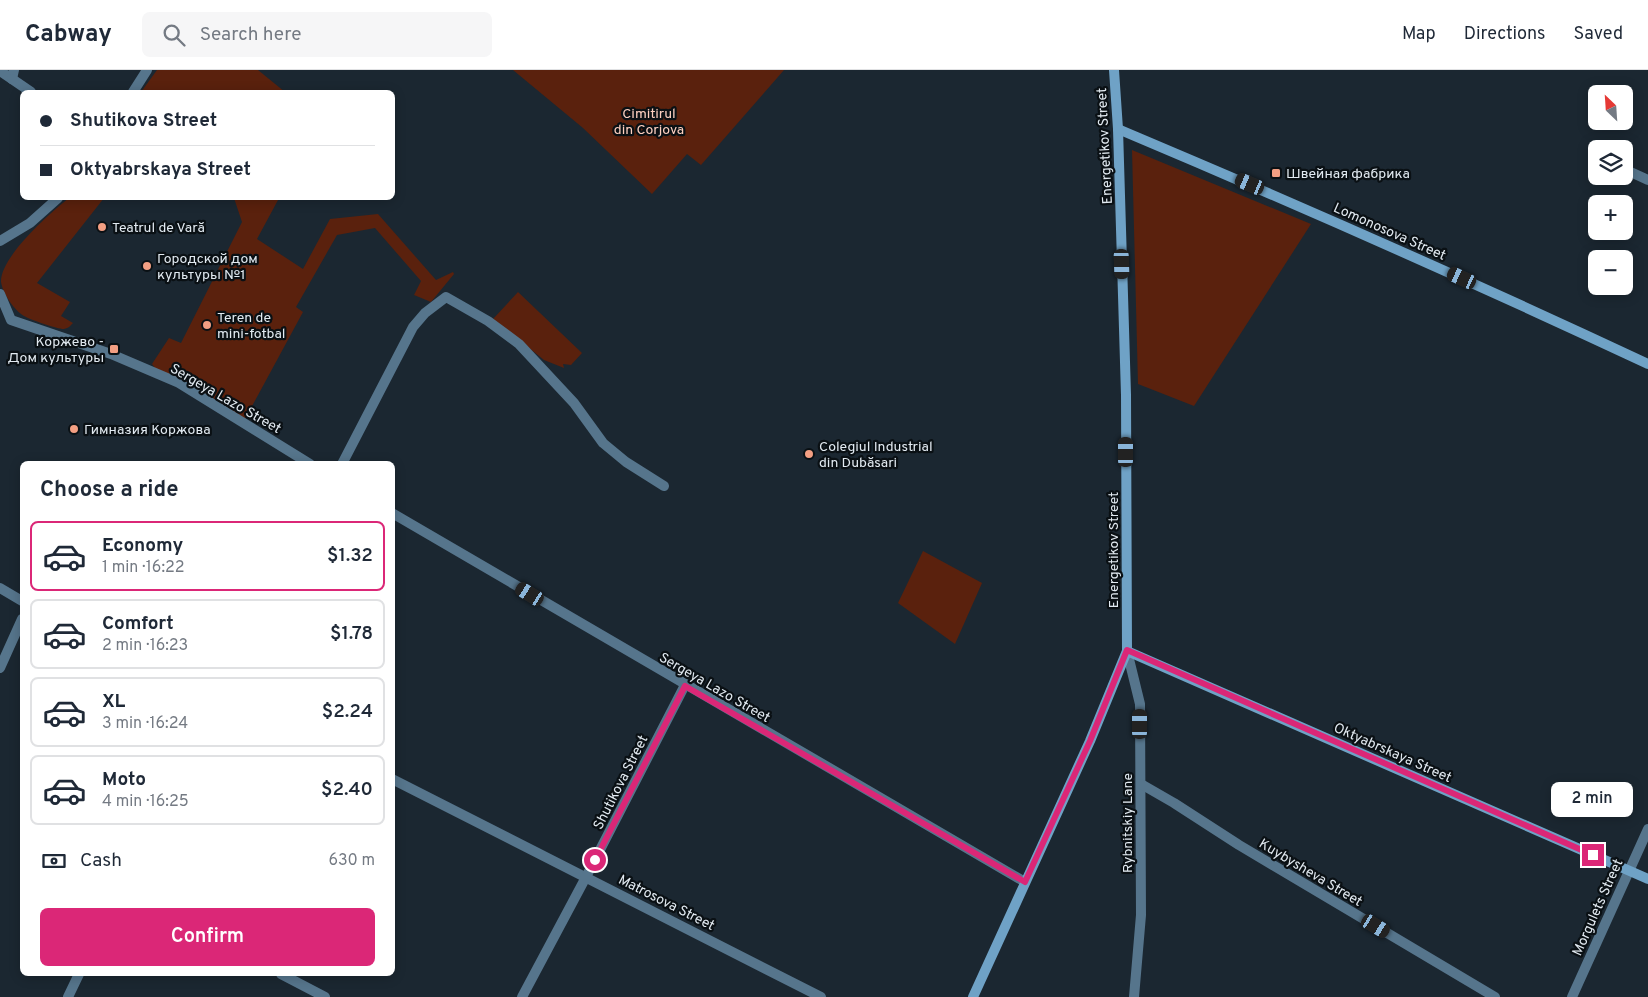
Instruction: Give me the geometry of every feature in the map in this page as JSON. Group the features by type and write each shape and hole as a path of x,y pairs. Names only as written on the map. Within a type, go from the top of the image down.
{"street":[{"path":"134,90 147,70"},
{"name":"Energetikov Street","path":"972,997 1090,741 1127,650 1126,395 1118,128 1114,70"},
{"path":"0,71 13,74 29,90"},
{"name":"Lomonosova Street","path":"1118,128 1446,270 1648,364"},
{"path":"1633,173 1648,180"},
{"path":"0,241 30,223 56,200"},
{"path":"0,294 11,320"},
{"path":"344,461 413,328 425,313 446,297 488,321 518,344 574,403 603,443 626,462 664,486"},
{"name":"Sergeya Lazo Street","path":"0,316 111,354 179,384 305,461"},
{"name":"Sergeya Lazo Street","path":"395,515 685,686 1025,882"},
{"path":"0,588 20,600"},
{"path":"0,668 20,623"},
{"name":"Rybnitskiy Lane","path":"1127,650 1140,704 1141,916 1134,997"},
{"name":"Oktyabrskaya Street","path":"1127,650 1648,879"},
{"name":"Shutikova Street","path":"522,997 685,686"},
{"name":"Matrosova Street","path":"395,781 821,997"},
{"name":"Kuybysheva Street","path":"1141,784 1239,845 1495,997"},
{"name":"Morgulets Street","path":"1572,997 1648,829"},
{"path":"68,997 78,976"},
{"path":"285,976 325,997"}],"green space":[{"path":"157,70 258,70 283,90 142,90"},
{"name":"Cimitirul din Corjova","path":"513,70 784,70 701,165 687,154 652,194 583,128"},
{"path":"1132,150 1311,224 1194,406 1138,384"},
{"path":"67,200 102,200 37,283 70,302 61,316 73,323 64,329 27,318 20,313 13,306 1,282 3,272 17,248"},
{"path":"235,200 278,200 257,239 303,269 330,219 378,214 436,280 453,272 454,274 431,302 414,295 421,281 375,228 337,235 296,307 303,312 245,419 194,386 155,368 152,364 169,338 181,343 242,222"},
{"path":"518,292 582,353 571,365 563,364 564,368 544,360 493,319"},
{"path":"923,551 982,583 955,644 898,603"}],"place":[{"name":"Швейная фабрика","path":"1276,173"},
{"name":"Teatrul de Vară","path":"102,227"},
{"name":"Городской дом культуры №1","path":"147,266"},
{"name":"Teren de mini-fotbal","path":"207,325"},
{"name":"Коржево - Дом культуры","path":"114,349"},
{"name":"Гимназия Коржова","path":"74,429"},
{"name":"Colegiul Industrial din Dubăsari","path":"809,454"}],"route":[{"path":"595,860 685,686 1025,882 1090,741 1127,650 1593,855"}]}
